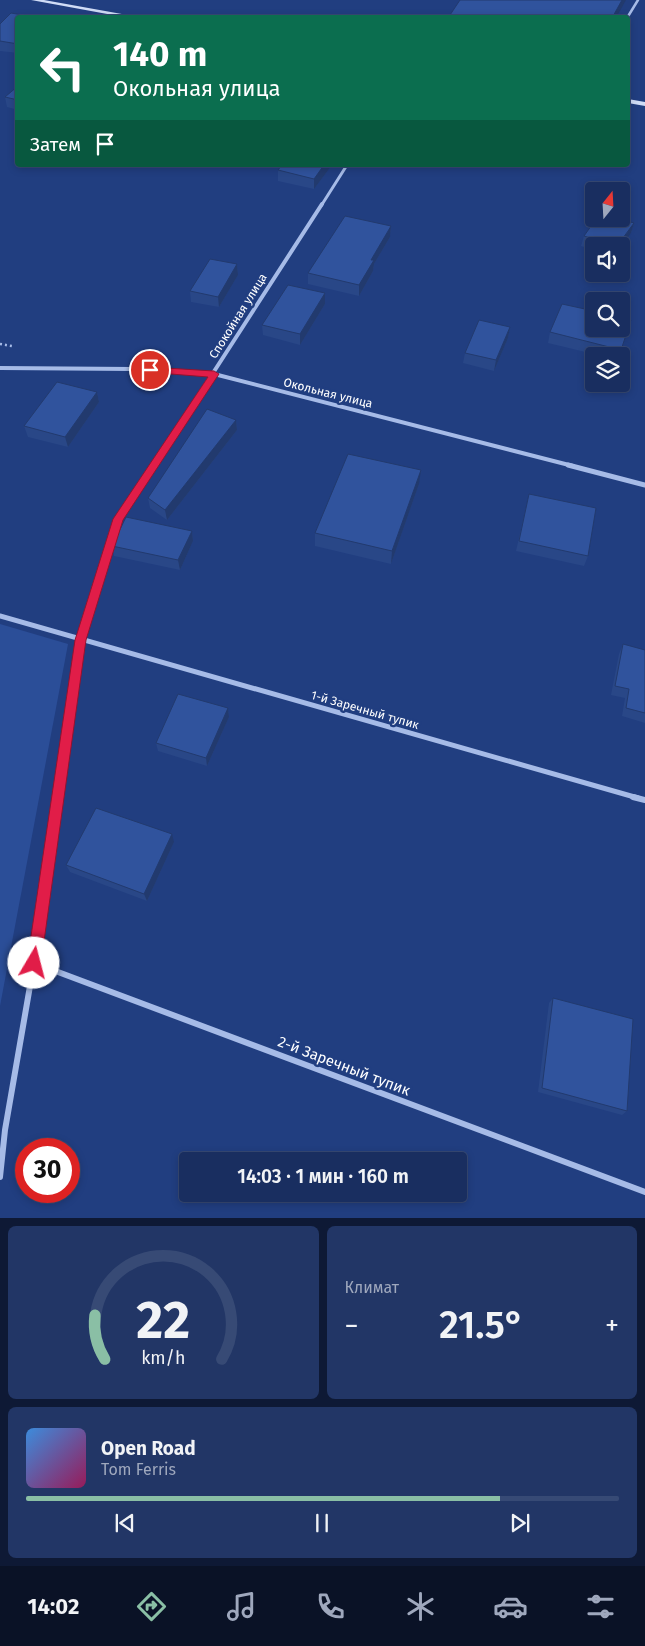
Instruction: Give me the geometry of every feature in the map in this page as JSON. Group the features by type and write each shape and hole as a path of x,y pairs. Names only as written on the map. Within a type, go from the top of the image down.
{"main road":[{"path":"34,0 124,15"},
{"path":"630,101 645,104"}],"street":[{"name":"Спокойная улица","path":"0,1177 34,963 80,640 118,519 214,374 346,167"},
{"name":"Окольная улица","path":"0,368 134,369 214,374 645,485"},
{"name":"1-й Заречный тупик","path":"0,616 645,800"},
{"name":"2-й Заречный тупик","path":"34,963 645,1192"}],"lane":[{"path":"629,15 638,0"}],"shaded area":[{"path":"0,624 68,644 0,1006"}],"building":[{"path":"460,0 622,0 614,15 450,15"},
{"path":"11,13 23,15 15,15 15,44 0,41 0,24"},
{"path":"15,89 15,99 5,97"},
{"path":"280,167 323,167 314,179 278,170"},
{"path":"345,216 391,226 359,285 308,273"},
{"path":"630,222 634,223 624,237 584,236 590,228 630,228"},
{"path":"210,259 237,264 218,297 190,291"},
{"path":"288,285 325,293 300,334 262,325"},
{"path":"562,304 585,309 585,337 625,337 622,347 609,347 550,332"},
{"path":"479,320 510,327 496,360 465,353"},
{"path":"57,382 97,392 65,437 24,426"},
{"path":"207,409 236,420 165,510 148,498"},
{"path":"348,454 421,470 392,551 315,533"},
{"path":"529,494 596,508 588,556 519,541"},
{"path":"126,517 192,531 178,560 112,546"},
{"path":"623,644 645,650 645,713 626,708 629,689 615,686"},
{"path":"178,694 228,708 206,758 156,743"},
{"path":"96,808 172,834 144,894 66,865"},
{"path":"553,998 633,1019 627,1111 542,1088"}],"route":[{"path":"34,963 80,640 118,519 214,374 150,370"}]}
